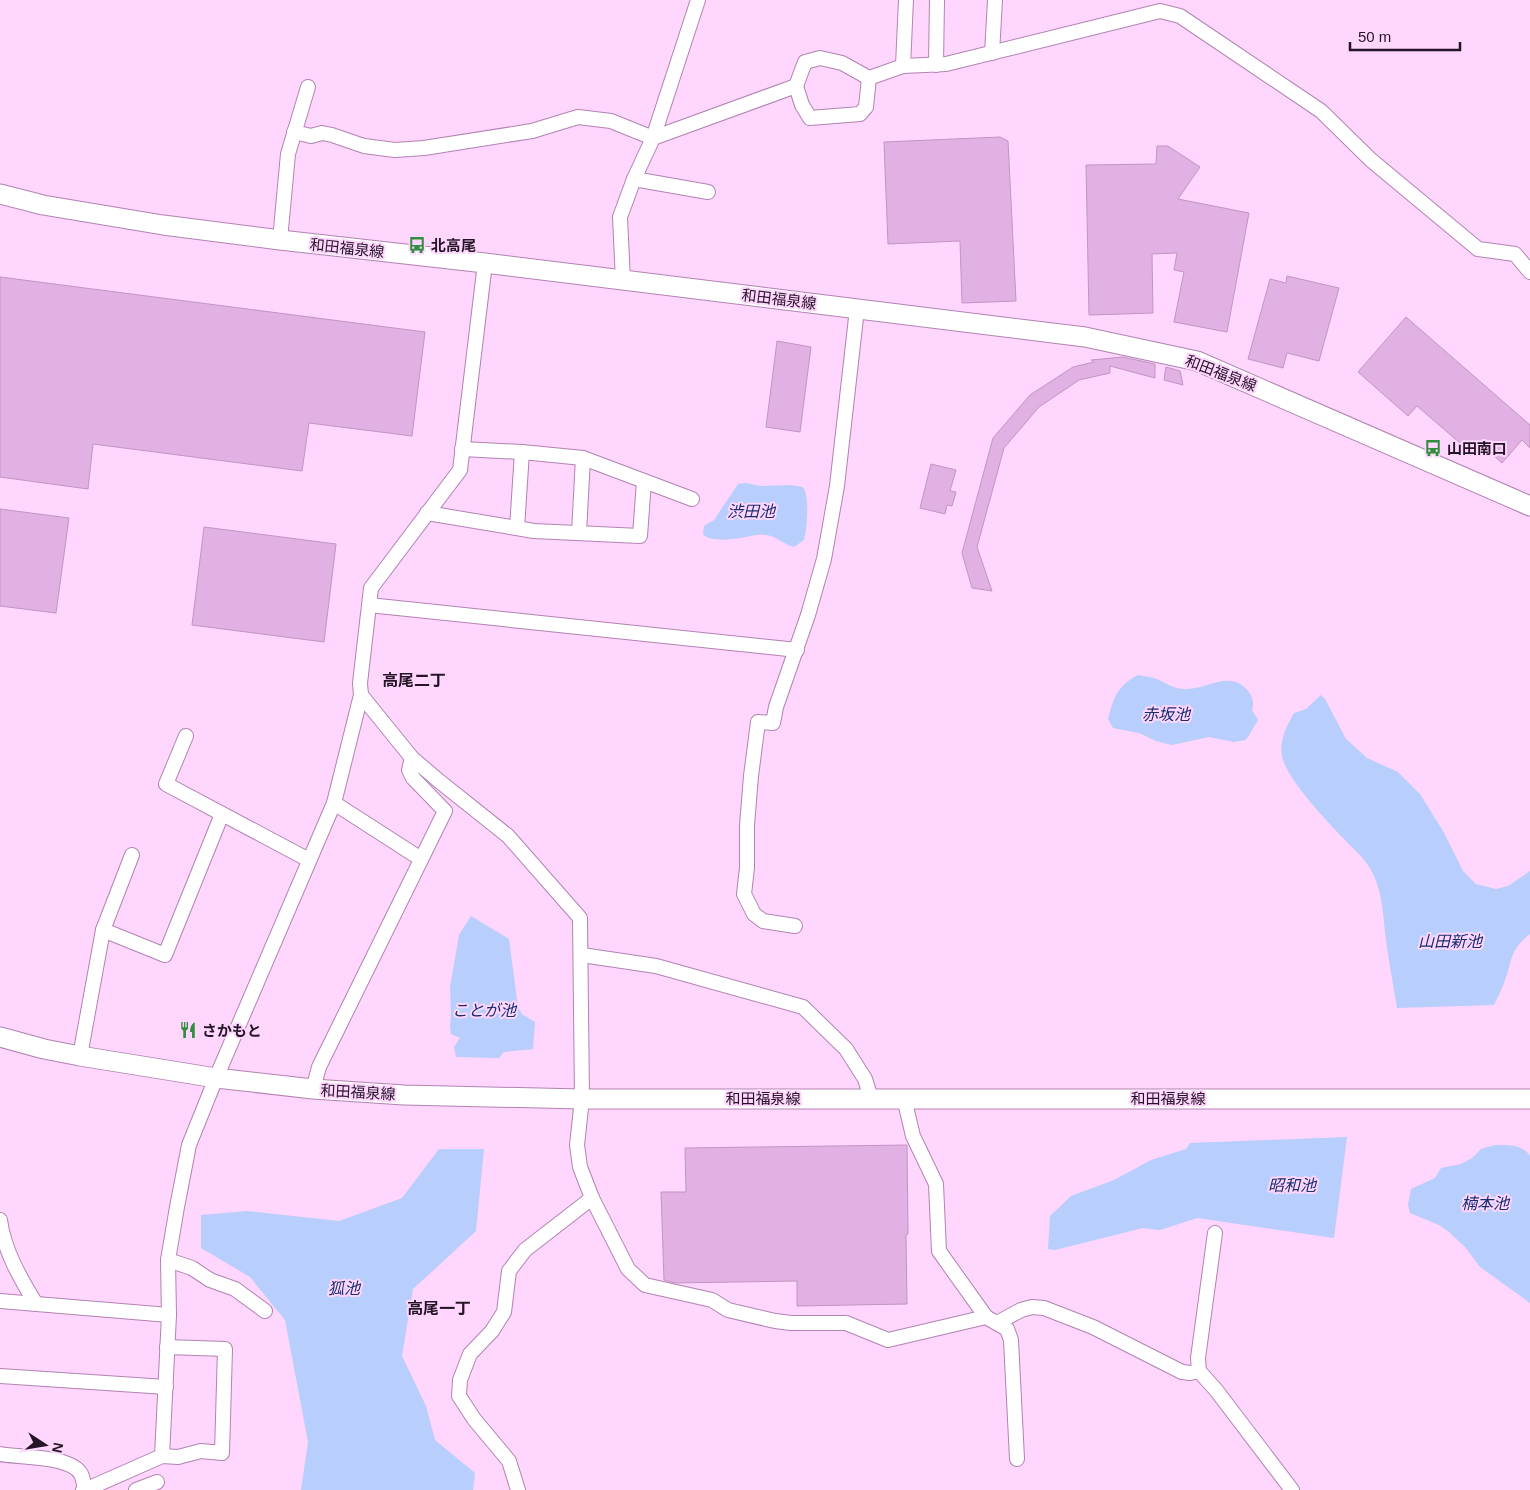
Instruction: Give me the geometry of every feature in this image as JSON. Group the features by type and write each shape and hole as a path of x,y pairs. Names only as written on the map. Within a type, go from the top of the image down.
{"main road":[{"name":"和田福泉線","path":"0,194 43,204 163,225 1085,337 1197,361 1530,506"},
{"name":"和田福泉線","path":"0,1037 44,1049 80,1056 216,1078 313,1089 404,1095 582,1099 1530,1099"}],"street":[{"path":"623,281 620,217 634,179 653,138 698,0"},
{"path":"903,66 906,0"},
{"path":"936,64 937,0"},
{"path":"992,53 995,0"},
{"path":"870,78 866,107 860,114 810,118 802,105 796,86 805,62 820,58 842,63 870,78 903,66 946,64 1160,11 1180,16 1321,110 1371,160 1478,249 1515,254 1530,272"},
{"path":"294,132 311,136 322,133 364,146 395,150 424,148 532,131 578,117 611,121 653,138 796,86"},
{"path":"280,240 288,154 308,87"},
{"path":"634,179 708,192"},
{"path":"162,1456 169,1315 168,1260 176,1207 189,1145 308,860 334,803 361,695 360,684 370,588 460,470 485,263"},
{"path":"795,926 763,920 754,914 744,894 747,868 750,776 758,722 773,723 776,707 808,615 826,550 837,486 857,309"},
{"path":"462,449 583,458 692,500"},
{"path":"517,528 522,452"},
{"path":"579,533 583,458"},
{"path":"427,513 534,530 640,536 644,481"},
{"path":"369,605 796,650"},
{"path":"361,695 412,758 508,836 580,918 582,955 582,1099 576,1145 580,1167 592,1198 628,1269 645,1285 712,1300 728,1310 776,1321 791,1323 846,1323 888,1340 992,1320 1032,1306 1044,1308 1093,1327 1182,1372 1190,1374 1199,1371"},
{"path":"186,736 166,784 308,860"},
{"path":"313,1089 320,1067 445,811 412,778 409,770 412,758"},
{"path":"334,803 422,859"},
{"path":"103,930 165,955 222,814"},
{"path":"80,1056 103,930 132,855"},
{"path":"582,955 656,966 803,1007 846,1049 865,1078 871,1098"},
{"path":"904,1098 913,1136 936,1184 939,1251 992,1320 1007,1329 1011,1340 1017,1460"},
{"path":"518,1490 509,1461 474,1419 458,1396 460,1380 470,1354 492,1331 504,1312 509,1272 525,1250 592,1198"},
{"path":"0,1220 1,1230 17,1273 36,1304"},
{"path":"1215,1233 1198,1358 1199,1371 1216,1390 1292,1490"},
{"path":"168,1260 192,1268 210,1280 234,1289 265,1311"},
{"path":"0,1301 169,1315"},
{"path":"0,1454 64,1462 74,1467 82,1475 85,1490 162,1456 178,1457 201,1450 222,1453 225,1349 167,1347"},
{"path":"0,1376 166,1386"},
{"path":"136,1490 157,1482"}],"water":[{"name":"渋田池","path":"746,483 760,486 791,485 803,487 807,498 807,521 804,540 794,547 769,535 721,540 703,534 704,526 714,520 738,484"},
{"name":"赤坂池","path":"1138,675 1154,678 1182,689 1196,688 1220,682 1235,682 1242,685 1249,692 1253,703 1252,710 1258,720 1245,740 1234,742 1209,737 1172,745 1156,741 1139,733 1113,728 1108,719 1117,693 1125,683"},
{"name":"山田新池","path":"1321,695 1325,699 1346,739 1367,758 1398,772 1420,794 1443,831 1463,871 1476,884 1496,889 1508,886 1530,871 1530,934 1514,951 1507,975 1494,1005 1397,1008 1382,904 1374,876 1364,860 1299,788 1285,766 1282,756 1281,750 1286,728 1294,713 1306,709"},
{"name":"ことが池","path":"471,916 509,939 518,1007 522,1014 535,1022 533,1049 504,1052 499,1058 456,1057 454,1047 460,1038 451,1034 450,987 459,935"},
{"name":"昭和池","path":"1347,1137 1334,1238 1197,1218 1160,1230 1143,1228 1055,1250 1048,1249 1050,1216 1071,1196 1114,1180 1151,1160 1186,1149 1190,1143"},
{"name":"楠本池","path":"1495,1145 1519,1147 1530,1156 1530,1303 1480,1267 1465,1247 1449,1232 1439,1225 1410,1213 1408,1205 1411,1189 1435,1178 1441,1168 1461,1164 1472,1158 1481,1149"},
{"name":"狐池","path":"439,1149 484,1149 476,1231 413,1289 402,1356 426,1406 435,1440 475,1473 473,1490 301,1490 308,1442 285,1320 250,1277 201,1248 201,1215 247,1211 339,1221 402,1198"}],"building":[{"path":"1000,137 1008,141 1016,301 962,303 960,241 888,244 884,142"},
{"path":"1157,146 1168,146 1200,167 1178,199 1249,213 1227,332 1174,322 1184,272 1174,270 1177,253 1152,254 1153,313 1089,315 1086,165 1156,164"},
{"path":"1287,276 1339,288 1319,361 1287,353 1283,368 1248,359 1270,279 1286,283"},
{"path":"0,277 425,332 412,436 309,423 302,471 93,444 88,489 0,477"},
{"path":"1406,317 1530,425 1530,448 1522,440 1502,463 1484,447 1475,456 1417,406 1408,416 1358,372"},
{"path":"777,341 811,347 800,432 766,427"},
{"path":"1123,357 1155,364 1155,378 1110,366 1110,373 1079,380 1039,407 1004,448 977,547 992,591 972,588 962,553 993,438 1030,395 1073,367 1094,362 1091,360"},
{"path":"1166,367 1180,371 1183,385 1164,380"},
{"path":"931,464 956,470 950,491 956,492 952,506 947,505 945,514 920,508"},
{"path":"0,509 69,518 56,613 0,606"},
{"path":"204,527 336,544 324,642 192,625"},
{"path":"907,1145 907,1304 797,1306 797,1281 675,1283 664,1280 661,1192 686,1192 685,1148"}],"place":[{"name":"北高尾","path":"417,245"},
{"name":"山田南口","path":"1433,448"},
{"name":"さかもと","path":"188,1030"}],"district":[{"name":"高尾二丁","path":"414,680"},
{"name":"高尾一丁","path":"439,1308"}]}
